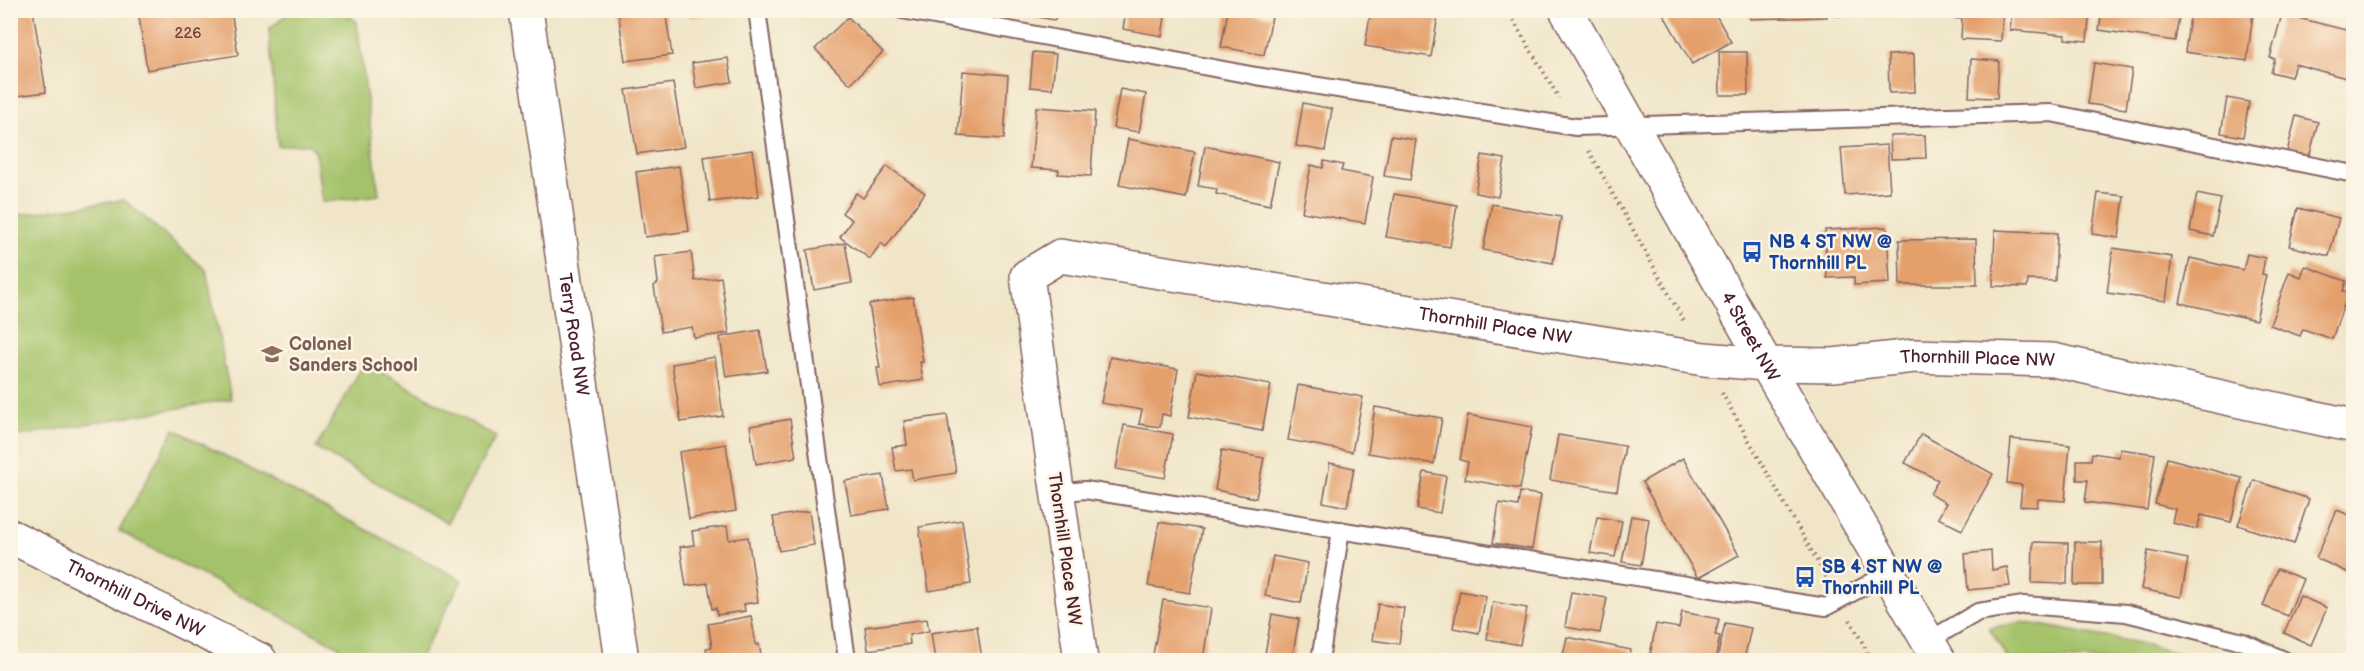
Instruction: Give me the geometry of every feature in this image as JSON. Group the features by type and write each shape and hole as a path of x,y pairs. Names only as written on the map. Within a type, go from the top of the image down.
{"street":[{"name":"Terry Road NW","path":"526,10 622,660"},
{"name":"4 Street NW","path":"1566,10 1766,364 1933,651"},
{"name":"Thornhill Place NW","path":"1081,660 1027,276 1060,256 1704,358 1766,364 1833,365 1914,356 2053,360 2354,426"},
{"name":"Thornhill Drive NW","path":"10,536 260,660"}],"lane":[{"path":"758,10 848,660"},
{"path":"902,10 1256,76 1576,127 2052,113 2354,174"},
{"path":"1057,493 1085,489 1826,607 1887,574"},
{"path":"1320,660 1341,530"},
{"path":"1933,651 1978,612 2024,604 2126,613 2243,642 2284,660"}],"path":[{"path":"1724,396 1868,653 1868,660"}],"green space":[{"path":"299,10 343,11 357,22 379,195 322,202 315,151 309,144 278,146 269,29 289,12"},
{"path":"124,200 206,270 231,399 13,437 10,434 11,216"},
{"path":"365,362 496,437 447,523 316,448"},
{"path":"174,429 462,580 419,660 364,660 119,531"},
{"path":"2022,622 2139,643 2203,660 2009,660 1989,628"}],"building":[{"path":"10,10 33,10 46,92 10,97"},
{"path":"138,10 231,10 238,55 147,70"},
{"path":"618,10 665,10 672,55 625,61"},
{"path":"689,10 724,10 724,12 690,17"},
{"path":"1027,10 1056,10 1055,20 1026,15"},
{"path":"1126,10 1166,10 1162,36 1123,29"},
{"path":"1228,10 1240,10 1272,17 1264,55 1221,47"},
{"path":"1371,10 1439,10 1431,57 1365,46"},
{"path":"1661,10 1713,10 1731,42 1692,64"},
{"path":"1750,10 1827,10 1827,17 1750,19"},
{"path":"1836,10 1896,10 1896,15 1836,16"},
{"path":"1925,10 2003,10 2001,41 1961,39 1962,19 1924,16"},
{"path":"2012,10 2090,10 2087,41 2065,39 2065,35 2010,30"},
{"path":"2102,10 2180,10 2175,41 2099,30"},
{"path":"2191,10 2237,10 2253,13 2247,61 2185,52"},
{"path":"2282,14 2354,32 2354,46 2346,78 2295,64 2291,77 2271,72 2275,59 2270,58"},
{"path":"848,17 883,52 850,84 815,49"},
{"path":"1033,52 1056,54 1052,89 1030,87"},
{"path":"1719,52 1747,52 1748,95 1720,95"},
{"path":"1914,54 1915,92 1889,93 1888,55"},
{"path":"728,58 732,82 696,88 692,63"},
{"path":"1971,59 1999,61 1997,98 1969,97"},
{"path":"2094,63 2132,69 2126,109 2088,104"},
{"path":"963,71 1008,75 1004,139 958,136"},
{"path":"673,83 684,147 637,154 626,90"},
{"path":"1120,89 1146,94 1139,132 1113,128"},
{"path":"2227,98 2249,102 2243,137 2221,133"},
{"path":"1303,103 1332,109 1325,151 1296,146"},
{"path":"1036,107 1095,111 1091,176 1058,174 1059,170 1031,168"},
{"path":"2296,116 2318,122 2309,158 2287,152"},
{"path":"1925,135 1926,158 1891,159 1890,136"},
{"path":"1391,136 1416,140 1410,180 1384,176"},
{"path":"1128,139 1195,152 1186,198 1119,185"},
{"path":"1887,145 1890,192 1845,195 1841,148"},
{"path":"1205,146 1279,162 1270,205 1216,194 1217,189 1198,186"},
{"path":"752,150 759,196 710,202 704,157"},
{"path":"1482,155 1505,159 1498,197 1475,193"},
{"path":"1324,161 1343,165 1341,171 1373,177 1365,223 1302,212 1311,165 1323,168"},
{"path":"679,166 689,231 645,237 636,172"},
{"path":"887,166 925,193 886,247 881,243 870,259 840,237 852,220 842,213 856,193 863,198"},
{"path":"2098,193 2124,196 2119,238 2092,234"},
{"path":"1394,194 1457,205 1450,247 1386,237"},
{"path":"2197,194 2221,199 2213,236 2190,231"},
{"path":"1492,204 1561,217 1553,263 1483,250"},
{"path":"2298,208 2339,218 2329,256 2289,246"},
{"path":"1887,227 1890,283 1854,285 1854,277 1827,278 1825,230"},
{"path":"1995,230 2057,233 2055,281 2028,280 2027,287 1993,286"},
{"path":"1976,239 1977,285 1900,285 1899,240"},
{"path":"845,243 852,283 814,290 807,250"},
{"path":"2113,248 2172,257 2166,301 2107,293"},
{"path":"691,252 695,281 721,277 729,333 694,338 692,327 661,332 654,286 658,283 655,257"},
{"path":"2247,254 2265,258 2262,274 2266,275 2256,320 2180,303 2190,258 2243,270"},
{"path":"2305,266 2346,281 2343,291 2348,293 2332,339 2303,329 2300,336 2270,325 2289,272 2301,277"},
{"path":"913,297 923,362 920,362 923,380 880,387 877,368 880,368 869,304"},
{"path":"760,330 767,371 726,377 720,337"},
{"path":"715,357 723,416 681,422 672,364"},
{"path":"1110,357 1178,369 1170,416 1162,414 1160,427 1139,424 1142,410 1101,403"},
{"path":"1197,371 1271,385 1262,431 1189,417"},
{"path":"1298,385 1363,397 1352,452 1288,440"},
{"path":"1375,407 1442,418 1434,464 1368,453"},
{"path":"947,415 956,473 913,480 911,469 896,471 892,447 907,445 904,421"},
{"path":"1468,415 1532,427 1520,489 1465,479 1468,462 1460,460"},
{"path":"790,419 796,457 756,464 750,426"},
{"path":"1124,425 1173,434 1165,478 1116,469"},
{"path":"1921,434 1993,474 1962,530 1938,518 1946,503 1930,494 1938,480 1905,463"},
{"path":"1558,435 1625,446 1617,491 1550,480"},
{"path":"2011,439 2070,445 2065,501 2038,499 2037,507 2020,506 2022,485 2007,483"},
{"path":"726,444 736,511 689,519 679,452"},
{"path":"2120,449 2155,454 2147,510 2085,502 2088,480 2077,480 2077,460 2091,460 2092,453 2119,457"},
{"path":"1222,450 1264,458 1256,498 1215,490"},
{"path":"1683,458 1739,555 1698,578 1642,482"},
{"path":"2167,458 2242,478 2231,522 2201,515 2197,529 2172,523 2175,509 2155,504"},
{"path":"1330,463 1354,468 1347,507 1323,502"},
{"path":"1424,472 1446,476 1440,513 1417,509"},
{"path":"883,475 889,509 851,515 845,481"},
{"path":"2254,480 2309,499 2294,544 2238,525"},
{"path":"1520,492 1541,495 1532,549 1493,543 1499,503 1518,506"},
{"path":"2337,510 2354,517 2354,575 2316,558"},
{"path":"809,511 814,545 779,551 773,517"},
{"path":"1631,516 1649,519 1641,565 1622,562"},
{"path":"1597,517 1622,521 1615,557 1590,553"},
{"path":"962,520 971,584 929,591 919,527"},
{"path":"1159,522 1202,529 1190,593 1148,586"},
{"path":"727,526 729,540 748,537 758,602 744,604 745,611 717,615 716,608 712,609 708,583 686,586 680,547 694,545 692,531"},
{"path":"2033,542 2068,543 2067,584 2032,583"},
{"path":"2075,542 2102,542 2102,585 2074,585"},
{"path":"1991,551 1992,570 2007,567 2010,586 1968,590 1965,554"},
{"path":"2148,551 2188,559 2181,597 2141,589"},
{"path":"1273,556 1308,563 1301,603 1265,596"},
{"path":"2277,569 2303,579 2288,616 2263,606"},
{"path":"1460,591 1486,596 1479,633 1453,628"},
{"path":"1571,592 1607,598 1600,633 1565,627"},
{"path":"2300,596 2327,608 2311,645 2284,633"},
{"path":"1163,600 1211,608 1203,660 1152,660"},
{"path":"1493,602 1527,608 1520,645 1487,639"},
{"path":"1378,604 1404,608 1399,644 1372,640"},
{"path":"1682,612 1719,619 1715,635 1720,636 1715,660 1649,660 1656,624 1679,628"},
{"path":"1272,614 1299,619 1292,659 1265,654"},
{"path":"751,616 756,645 759,644 762,660 709,660 706,648 712,647 708,624"},
{"path":"927,619 929,631 909,635 910,644 868,650 865,627"},
{"path":"1725,623 1751,628 1744,660 1717,660"},
{"path":"977,626 982,660 935,660 931,633"},
{"path":"1567,637 1631,650 1629,660 1562,660"}],"place":[{"name":"NB 4 ST NW @ Thornhill PL","path":"1752,252"},
{"name":"Colonel Sanders School","path":"272,354"},
{"name":"SB 4 ST NW @ Thornhill PL","path":"1805,577"}]}
